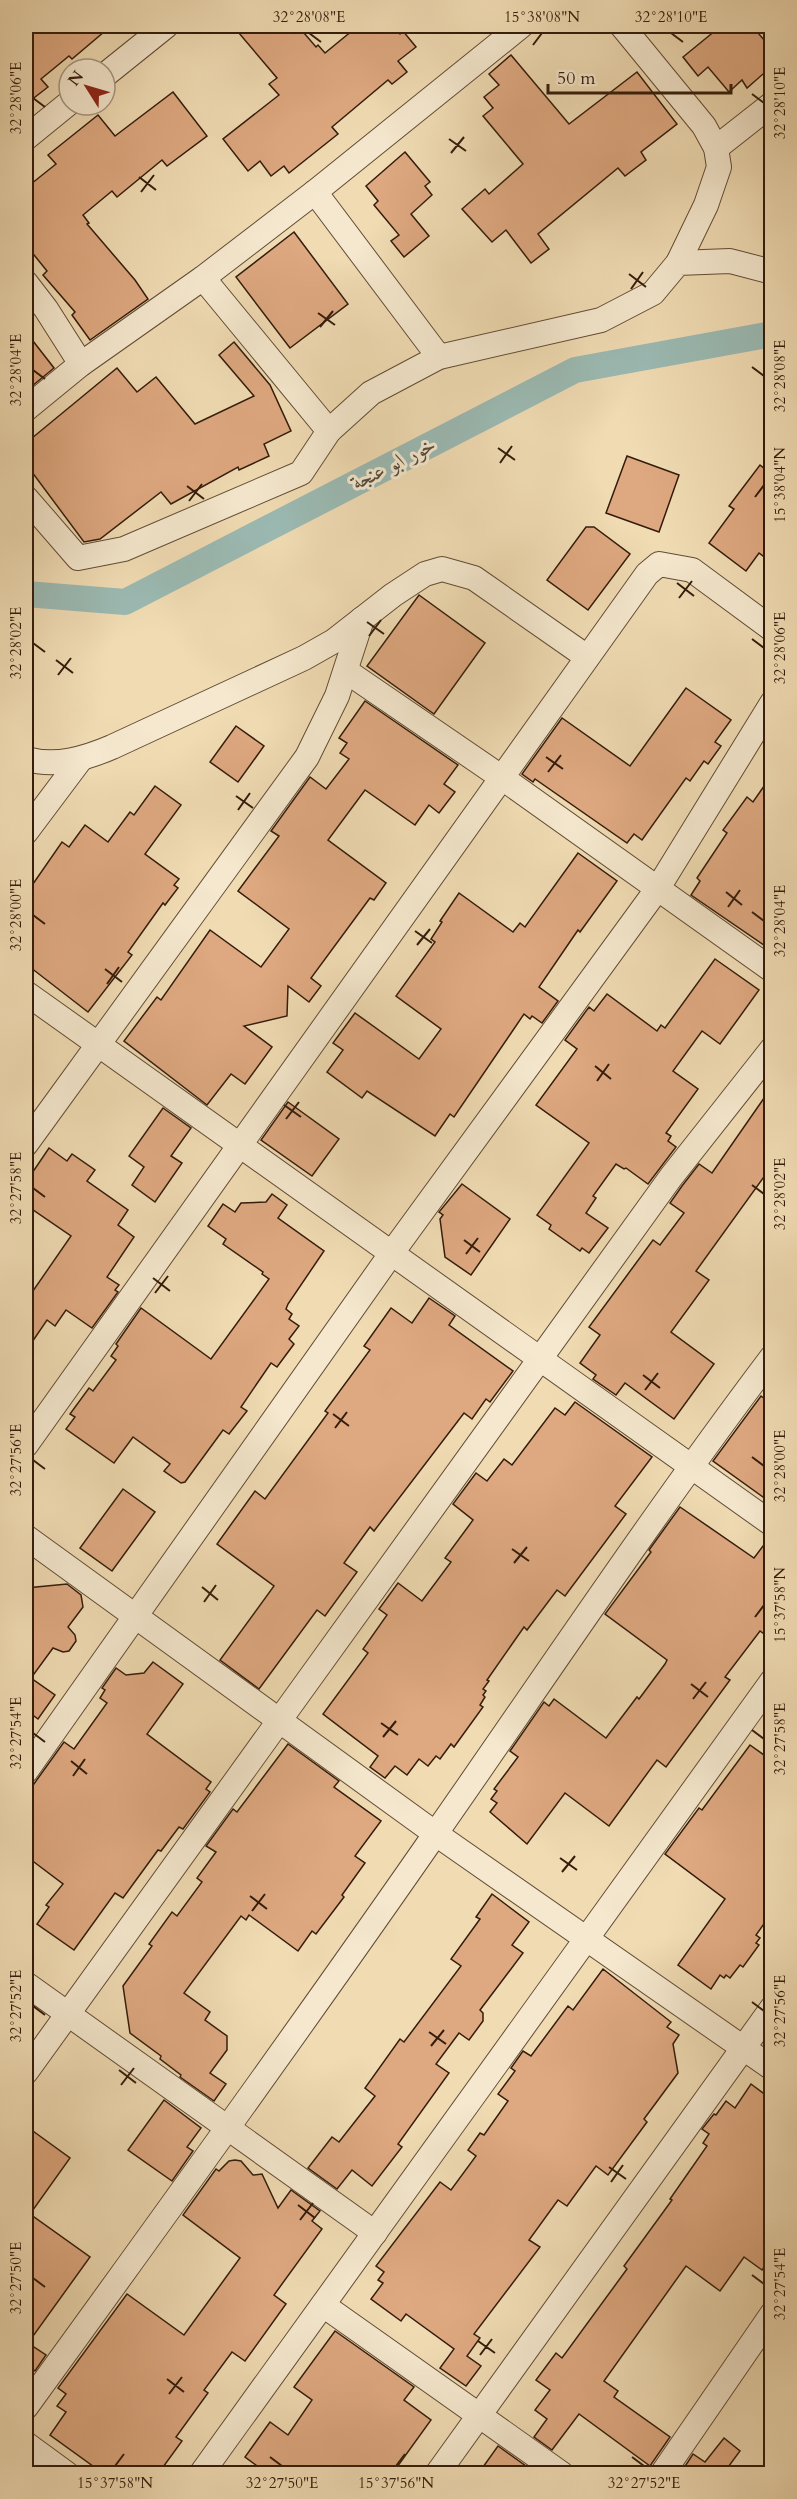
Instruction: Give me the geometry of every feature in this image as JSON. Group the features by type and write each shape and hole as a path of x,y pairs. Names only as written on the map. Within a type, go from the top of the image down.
{"street":[{"path":"117,65 166,26"},
{"path":"26,409 81,364 203,278 315,192 521,26"},
{"path":"26,498 78,558 124,549 301,473 329,431 371,393 439,357 601,320 653,293 678,263 706,205 719,166 716,148 704,126 622,26"},
{"path":"716,148 771,104"},
{"path":"26,138 57,113"},
{"path":"315,192 439,357"},
{"path":"678,263 730,261 771,272"},
{"path":"203,278 329,431"},
{"path":"26,283 46,309 81,364"},
{"path":"26,1445 647,574 659,564 692,570 771,629"},
{"path":"26,759 52,763 80,760 112,747 304,658 334,641 425,574 441,569 474,578 587,657"},
{"path":"26,1144 307,757 337,696 362,619"},
{"path":"346,671 501,777 771,970"},
{"path":"26,1771 391,1254 658,888 771,703"},
{"path":"26,832 80,760"},
{"path":"26,993 771,1524"},
{"path":"26,2072 66,2013 280,1722 671,1177 771,1049"},
{"path":"26,2407 228,2129 436,1834 689,1467 771,1357"},
{"path":"26,1537 436,1834 771,2068"},
{"path":"201,2474 771,1682"},
{"path":"26,1984 375,2233"},
{"path":"437,2474 771,2008"},
{"path":"323,2305 562,2474"},
{"path":"662,2474 771,2314"},
{"path":"26,2444 67,2474"}],"building":[{"path":"26,26 111,26 74,57 57,57 57,66 41,79 48,87 26,104"},
{"path":"233,26 298,26 316,47 318,45 325,53 358,26 393,26 400,34 403,31 416,47 398,61 407,72 392,84 388,80 332,127 338,134 289,173 284,166 271,176 260,161 248,171 223,139 279,95 269,84 277,78"},
{"path":"721,26 752,26 771,48 771,67 747,88 742,80 729,92 708,67 698,76 683,57"},
{"path":"511,55 569,124 637,72 677,124 641,152 646,160 625,176 618,168 538,234 549,249 531,263 506,230 492,242 462,209 485,189 489,194 523,164 483,116 493,108 484,97 499,85 489,74"},
{"path":"173,92 207,136 167,166 162,160 117,197 112,191 83,215 89,223 87,224 135,280 148,299 90,340 72,315 75,312 43,275 47,271 26,245 26,188 56,164 48,155 96,117 100,117 115,136"},
{"path":"405,152 430,182 425,186 432,195 411,214 429,236 404,257 391,241 399,235 374,205 378,201 366,186"},
{"path":"294,232 348,304 290,348 236,277"},
{"path":"26,332 54,368 26,391"},
{"path":"234,342 270,385 291,431 264,444 269,456 239,470 238,467 171,504 161,492 100,539 84,542 26,464 26,443 117,368 137,392 156,377 195,424 254,396 219,355"},
{"path":"627,456 679,475 659,532 606,513"},
{"path":"760,465 771,474 771,562 759,553 746,571 709,543 734,509 729,506"},
{"path":"586,527 594,527 630,554 588,610 547,580"},
{"path":"419,595 485,643 434,714 367,666"},
{"path":"686,688 731,720 715,742 721,746 708,764 704,761 690,781 686,778 642,840 634,834 627,843 535,779 533,782 522,774 562,718 630,766"},
{"path":"365,701 458,765 444,784 455,792 439,813 429,805 415,825 365,790 328,840 386,883 374,900 370,898 311,978 321,986 309,1002 288,986 287,1016 244,1026 272,1047 245,1084 231,1074 207,1105 124,1041 157,997 161,1000 210,930 261,967 289,929 238,891 279,836 271,831 310,777 326,789 349,759 340,753 347,743 339,738"},
{"path":"236,726 264,746 238,782 210,762"},
{"path":"771,776 771,950 691,895 700,881 697,878 727,833 723,830 747,797 753,802"},
{"path":"155,786 181,805 145,854 179,879 174,885 178,888 165,905 163,903 128,952 132,955 88,1012 26,964 26,894 62,842 69,847 85,825 108,842 130,812 134,815"},
{"path":"578,853 617,881 580,932 578,930 539,987 558,1001 542,1023 524,1014 454,1117 450,1114 435,1136 367,1091 362,1098 327,1072 343,1050 333,1043 355,1013 419,1059 441,1029 396,996 435,942 431,939 459,893 513,932 520,923 525,927"},
{"path":"715,959 759,990 720,1044 702,1031 673,1071 698,1089 666,1133 671,1136 668,1141 676,1147 648,1184 626,1168 616,1164 593,1196 596,1198 586,1213 608,1228 589,1253 582,1248 580,1251 549,1229 551,1225 537,1215 589,1143 536,1105 577,1049 565,1040 589,1007 594,1011 607,994 657,1031 661,1025 665,1028"},
{"path":"771,1088 771,1167 696,1271 709,1280 671,1332 714,1364 674,1419 625,1383 616,1395 593,1379 596,1375 580,1363 600,1335 589,1327 653,1240 660,1245 684,1213 670,1203 682,1186 699,1164 712,1173"},
{"path":"288,1102 339,1139 312,1176 261,1140"},
{"path":"163,1108 191,1128 171,1156 182,1163 155,1202 132,1185 144,1167 129,1156"},
{"path":"49,1148 67,1161 72,1154 95,1170 87,1181 128,1210 118,1225 134,1237 107,1277 119,1285 115,1290 118,1292 92,1328 66,1310 55,1326 47,1320 26,1351 26,1301 71,1236 26,1205 26,1182"},
{"path":"462,1184 510,1219 471,1275 445,1257 440,1219 443,1215 439,1212"},
{"path":"272,1194 287,1205 278,1218 324,1251 286,1309 292,1314 289,1319 299,1326 289,1339 294,1344 277,1367 271,1363 241,1407 247,1411 229,1434 223,1430 185,1482 181,1483 164,1471 170,1464 133,1437 114,1463 66,1429 75,1417 70,1414 89,1388 93,1391 116,1360 111,1356 118,1346 116,1344 141,1308 211,1359 269,1279 262,1274 263,1272 223,1244 226,1239 208,1226 223,1204 235,1212 241,1203 266,1202"},
{"path":"429,1298 455,1316 449,1325 513,1371 490,1402 486,1399 472,1419 464,1413 374,1531 370,1527 344,1563 357,1572 325,1616 317,1610 259,1689 220,1660 274,1586 217,1544 255,1491 265,1499 328,1413 325,1411 370,1350 364,1346 391,1308 412,1323"},
{"path":"761,1396 771,1404 771,1485 763,1497 713,1461"},
{"path":"575,1402 652,1457 615,1506 626,1514 565,1596 557,1590 527,1630 524,1627 487,1680 489,1681 483,1689 486,1691 483,1695 485,1697 480,1705 483,1707 454,1747 451,1744 440,1759 436,1756 428,1766 419,1759 407,1775 395,1766 385,1778 370,1767 378,1756 323,1714 368,1653 363,1649 387,1615 379,1609 398,1583 422,1601 451,1562 445,1558 473,1520 453,1504 476,1473 487,1481 504,1459 512,1465 555,1408 565,1415"},
{"path":"123,1489 155,1512 112,1571 80,1548"},
{"path":"680,1507 754,1558 771,1538 771,1639 760,1631 725,1677 730,1680 666,1767 657,1760 609,1826 565,1793 527,1844 490,1812 497,1803 491,1799 497,1791 494,1789 518,1757 510,1751 544,1702 549,1706 554,1699 606,1738 665,1664 667,1660 605,1614 651,1552 649,1550"},
{"path":"67,1584 81,1595 83,1607 68,1627 75,1635 76,1641 69,1651 63,1652 53,1648 31,1678 55,1695 38,1719 26,1710 26,1588"},
{"path":"153,1662 183,1684 147,1734 211,1782 206,1789 210,1792 183,1829 179,1827 161,1851 158,1850 123,1898 115,1893 74,1950 37,1924 49,1907 46,1905 63,1884 26,1856 26,1795 64,1742 74,1749 107,1703 100,1698 105,1690 102,1688 116,1668 126,1675 144,1673"},
{"path":"288,1744 339,1781 334,1787 381,1821 355,1856 365,1863 342,1895 344,1897 316,1934 312,1931 298,1951 249,1915 246,1920 241,1916 184,1993 210,2012 205,2020 227,2036 227,2050 210,2073 226,2084 214,2101 180,2077 181,2075 160,2059 161,2056 130,2033 123,1986 152,1946 149,1944 172,1912 177,1916 202,1882 197,1878 216,1852 206,1846 233,1809 237,1812"},
{"path":"750,1745 771,1760 771,1914 756,1935 760,1938 756,1943 759,1945 743,1967 740,1965 730,1978 720,1975 711,1989 678,1965 725,1899 665,1854 699,1808 702,1810"},
{"path":"492,1894 529,1922 512,1945 523,1953 480,2010 483,2013 483,2021 469,2040 459,2033 436,2064 449,2073 398,2144 402,2147 372,2186 352,2170 337,2189 308,2168 332,2137 339,2142 375,2096 365,2088 400,2039 404,2042 461,1966 451,1959 480,1919 476,1917"},
{"path":"603,1969 671,2022 667,2027 679,2035 673,2044 678,2073 644,2119 647,2122 608,2175 596,2166 567,2206 558,2200 529,2240 540,2247 474,2334 480,2338 467,2356 481,2366 466,2386 440,2368 454,2349 406,2314 401,2321 371,2299 383,2283 378,2280 384,2272 376,2266 440,2182 451,2190 476,2156 468,2150 480,2133 484,2135 508,2101 498,2094 515,2071 511,2068 523,2051 531,2056 568,2006 573,2010"},
{"path":"751,2084 771,2099 771,2258 762,2270 744,2257 720,2291 686,2266 604,2381 618,2391 614,2397 670,2437 650,2466 579,2414 552,2450 534,2437 547,2419 535,2410 550,2390 536,2380 556,2353 562,2358 627,2269 624,2266 672,2200 670,2199 707,2146 703,2143 709,2134 702,2129 726,2101 735,2108"},
{"path":"164,2100 201,2128 187,2147 193,2151 172,2181 128,2150"},
{"path":"26,2126 70,2158 30,2214 90,2257 28,2343 46,2355 35,2371 26,2364"},
{"path":"229,2161 241,2161 253,2175 262,2174 278,2208 291,2190 320,2211 312,2221 322,2229 274,2295 286,2304 245,2361 232,2352 204,2390 208,2393 176,2437 182,2441 158,2474 104,2474 50,2435 66,2412 57,2406 66,2394 58,2388 127,2294 184,2335 240,2258 183,2215 216,2169 219,2171"},
{"path":"335,2331 414,2387 404,2400 431,2420 392,2474 268,2474 245,2457 270,2422 288,2435 312,2400 294,2387"},
{"path":"724,2438 740,2451 723,2474 680,2474 693,2454 705,2462"},
{"path":"498,2446 537,2474 478,2474"}],"waterway":[{"name":"خور ابو عنجة","path":"26,594 125,602 575,370 772,334"}]}
